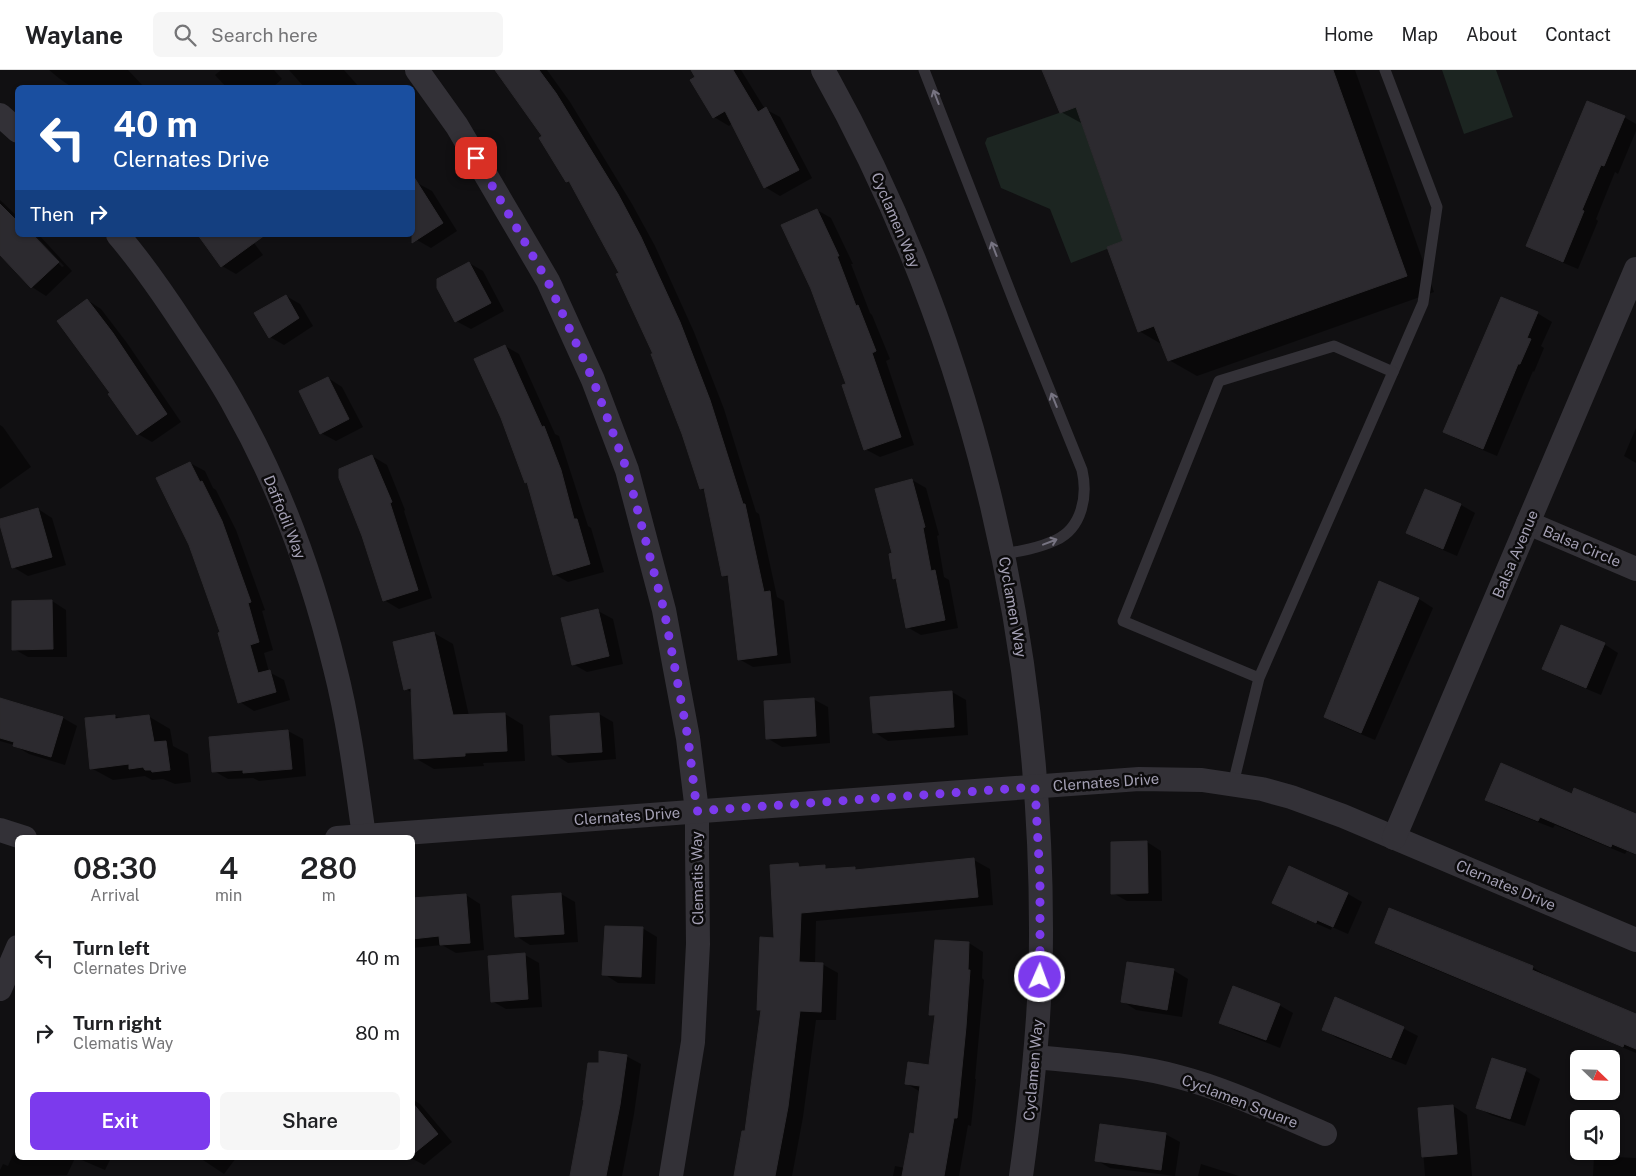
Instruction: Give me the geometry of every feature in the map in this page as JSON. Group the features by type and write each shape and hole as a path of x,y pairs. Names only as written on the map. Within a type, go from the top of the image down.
{"street":[{"name":"Clematis Way","path":"417,70 457,126 548,282 593,380 627,470 664,610 688,738 697,811 698,944 693,1042 671,1176"},
{"name":"Cyclamen Way","path":"823,70 862,141 889,200 935,313 977,447 1016,617 1026,682 1035,787 1041,938 1035,1058 1021,1176"},
{"path":"0,116 15,128"},
{"name":"Daffodil Way","path":"120,237 155,282 236,407 281,502 304,562 336,668 350,734 364,835"},
{"name":"Balsa Avenue","path":"1394,838 1636,269"},
{"name":"Balsa Circle","path":"1528,523 1636,569"},
{"name":"Clernates Drive","path":"377,835 1171,778 1262,789 1318,806 1636,940"},
{"path":"0,830 16,835"},
{"path":"0,989 15,954"},
{"name":"Cyclamen Square","path":"1035,1058 1117,1066 1178,1076 1230,1094 1325,1134"}],"lane":[{"path":"924,70 1082,470 1084,482 1085,493 1079,516 1066,534 1034,548 1003,554"},
{"path":"1233,784 1259,678 1423,303 1437,207 1384,70"},
{"path":"1259,678 1123,621 1219,381 1334,346 1393,372"}],"shaded area":[{"path":"1442,70 1496,70 1513,117 1464,134"},
{"path":"1076,107 1123,241 1071,263 1050,209 1001,188 985,143 987,138"}],"building":[{"path":"495,70 539,70 556,93 618,194 641,237 680,322 710,400 743,504 745,504 764,592 770,591 777,655 738,660 728,575 722,576 704,488 700,489 682,434 651,354 653,354 616,274 619,273 569,181 566,182 539,138 542,136"},
{"path":"691,70 733,70 758,112 766,107 799,170 764,188 725,111 713,118 690,80 695,77"},
{"path":"1042,70 1333,70 1407,276 1168,361 1154,326 1138,332 1107,247 1123,241 1076,107 1060,113"},
{"path":"1587,101 1625,116 1604,166 1601,165 1563,262 1526,246"},
{"path":"415,179 443,223 412,243 412,237 415,237"},
{"path":"0,204 15,219 15,237 35,237 59,262 31,288 0,255"},
{"path":"817,209 839,256 837,256 856,306 858,305 876,351 872,353 901,437 864,450 842,385 846,384 811,289 781,225"},
{"path":"199,237 262,237 221,267"},
{"path":"469,262 491,303 455,322 437,288 437,279"},
{"path":"286,295 299,318 269,338 254,313"},
{"path":"1501,297 1538,312 1527,338 1531,339 1520,364 1518,364 1483,449 1443,432"},
{"path":"87,299 113,333 167,414 137,435 108,394 110,393 57,321"},
{"path":"505,345 542,427 544,426 561,470 574,519 577,519 590,564 553,575 527,482 525,483 501,418 474,359"},
{"path":"328,377 349,419 320,434 299,391"},
{"path":"372,455 392,502 390,503 418,590 383,601 362,536 339,478 339,469"},
{"path":"190,462 222,521 251,602 248,603 259,642 250,645 258,673 270,670 276,692 238,703 218,633 220,632 189,545 156,478"},
{"path":"912,479 925,527 923,528 931,571 935,570 945,620 906,628 896,578 893,579 889,554 892,553 875,489"},
{"path":"1425,489 1461,504 1443,549 1406,533"},
{"path":"38,508 52,557 12,568 0,519"},
{"path":"1379,581 1419,598 1361,733 1324,717"},
{"path":"52,600 53,649 12,650 12,601"},
{"path":"598,609 609,656 572,665 561,618"},
{"path":"1561,625 1605,643 1586,688 1542,669"},
{"path":"434,632 453,715 505,713 507,751 465,753 465,756 414,759 411,688 404,690 393,642"},
{"path":"952,691 954,727 873,733 870,697"},
{"path":"0,698 63,717 51,757 13,746 14,742 0,738"},
{"path":"814,698 816,736 766,739 764,701"},
{"path":"599,713 602,752 552,755 550,716"},
{"path":"115,715 115,719 149,715 154,742 166,741 170,770 152,772 151,770 145,770 143,767 129,769 129,764 90,769 85,718"},
{"path":"288,730 292,769 243,773 243,770 212,772 209,737"},
{"path":"1501,763 1572,794 1574,788 1636,814 1636,854 1612,844 1611,847 1540,817 1538,821 1485,800"},
{"path":"1147,841 1148,893 1111,894 1111,842"},
{"path":"974,858 978,897 801,913 799,962 823,963 821,1012 800,1011 788,1107 775,1176 734,1176 742,1131 745,1131 761,1010 757,1010 760,937 774,938 770,865 798,863 799,867 825,865 825,869 855,867 855,870"},
{"path":"1289,866 1348,893 1333,927 1317,920 1316,923 1272,903"},
{"path":"561,893 564,934 515,937 512,896"},
{"path":"466,894 470,943 440,945 439,936 415,939 415,898"},
{"path":"1389,908 1533,966 1532,970 1636,1014 1636,1049 1624,1044 1623,1047 1375,943"},
{"path":"605,926 643,927 641,977 602,975"},
{"path":"935,940 969,942 968,970 970,970 957,1118 954,1118 944,1176 902,1176 910,1133 914,1134 920,1086 905,1084 908,1062 929,1065 935,1015 929,1015"},
{"path":"525,953 528,999 491,1002 488,956"},
{"path":"1127,962 1174,969 1167,1010 1121,1002"},
{"path":"1233,986 1280,1004 1266,1040 1219,1023"},
{"path":"1335,997 1404,1027 1391,1058 1322,1030"},
{"path":"599,1051 627,1055 620,1105 606,1176 570,1176 584,1100 588,1063 599,1063"},
{"path":"1492,1058 1526,1069 1510,1119 1476,1108"},
{"path":"1453,1105 1457,1154 1422,1157 1418,1108"},
{"path":"415,1106 438,1134 415,1153"},
{"path":"1100,1124 1166,1133 1161,1170 1095,1161"}],"route":[{"path":"476,158 548,282 593,380 627,470 664,610 688,738 697,811 1035,787 1040,879 1040,977"}]}
